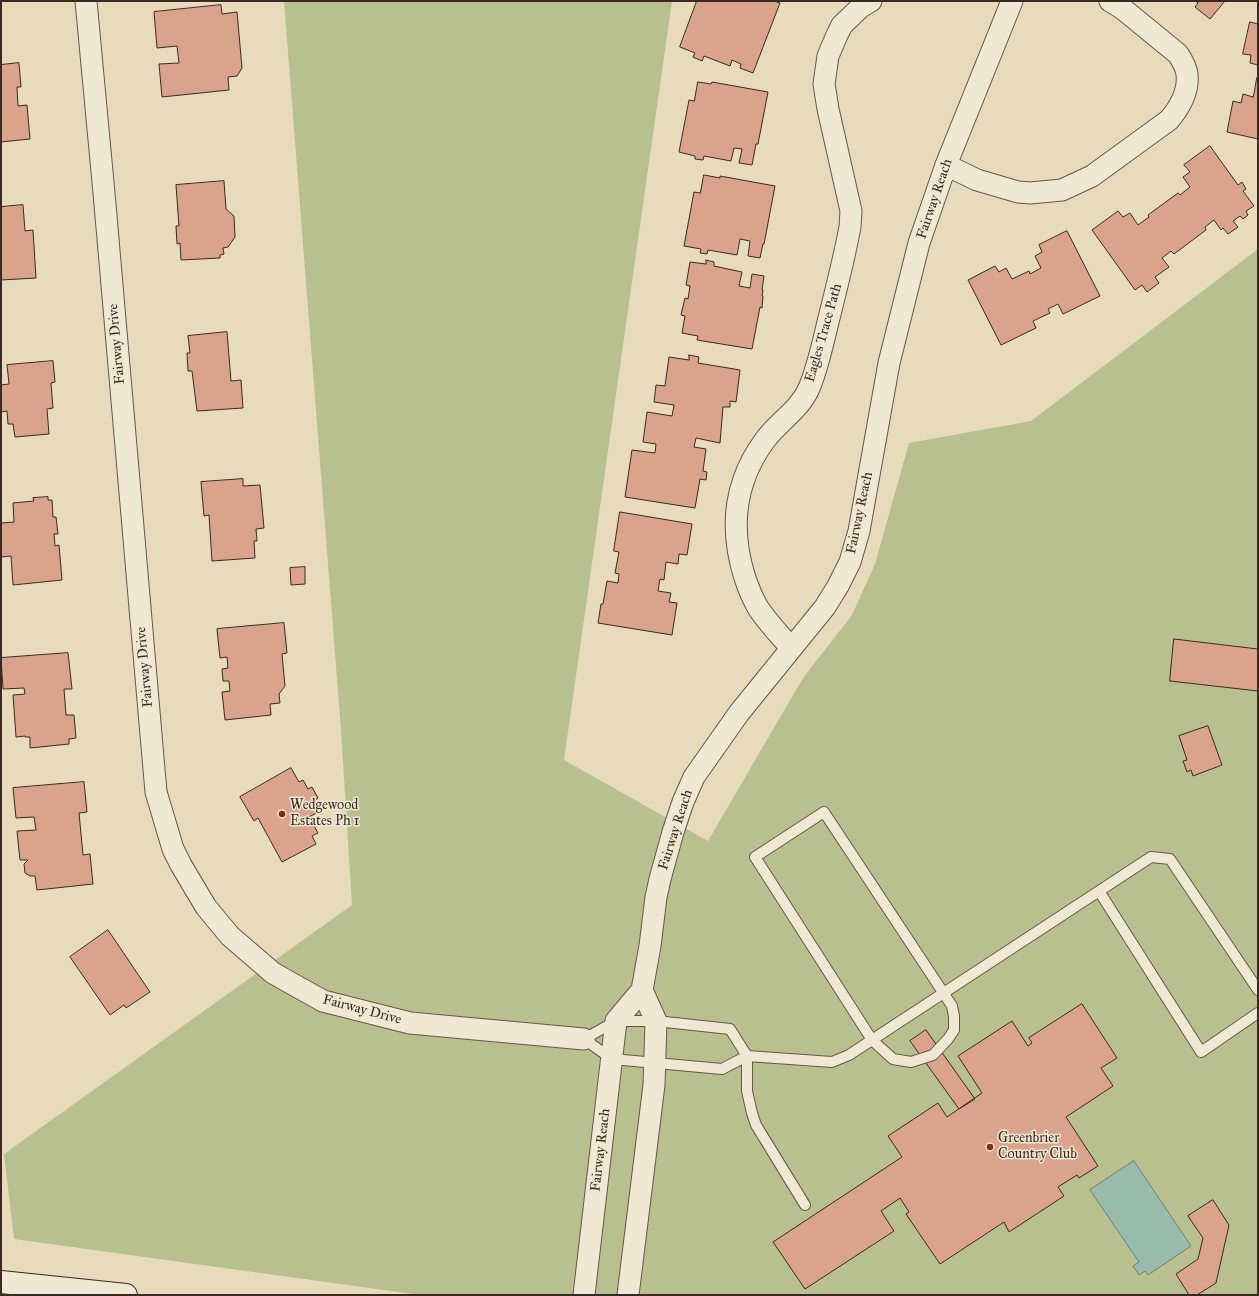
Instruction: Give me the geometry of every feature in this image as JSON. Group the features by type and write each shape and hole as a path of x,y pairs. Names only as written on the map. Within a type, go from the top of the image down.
{"main road":[{"path":"1,1282 126,1295"}],"street":[{"name":"Fairway Drive","path":"86,1 105,201 156,792 173,849 206,907 230,936 273,973 323,1001 410,1023 584,1039"},
{"name":"Eagles Trace Path","path":"791,648 757,606 749,588 739,559 736,538 736,516 740,489 750,464 766,439 797,407 809,387 822,348 850,227 851,211 824,84 828,56 842,24 870,1"},
{"name":"Fairway Reach","path":"584,1295 616,1021 642,990 650,946 656,897 672,832 694,777 739,713 825,607 850,562 859,531 889,363 919,243 946,165 1012,1"},
{"path":"946,165 977,180 1018,192 1030,193 1062,190 1092,176 1169,120 1177,110 1186,92 1187,74 1183,63 1178,54 1110,1"},
{"path":"628,1295 653,1093 655,1064 656,1020 642,990"}],"lane":[{"path":"824,812 944,994 952,1006 954,1016 954,1030 948,1039 933,1055 911,1062 893,1059 872,1040 755,857 824,812"},
{"path":"805,1205 756,1125 747,1091 747,1056 730,1028 656,1020 616,1021 584,1039 612,1060 655,1064 722,1069 747,1056 832,1062 849,1055 1152,857 1170,859 1258,990"},
{"path":"1099,891 1201,1052 1258,1013"}],"shaded area":[{"name":"Greenbrier Country Club","path":"284,1 672,1 564,760 708,841 803,678 852,615 875,564 909,443 1031,421 1258,249 1258,1295 420,1295 14,1239 4,1154 352,905 341,730"},
{"path":"1134,1161 1191,1246 1148,1275 1145,1271 1139,1275 1133,1266 1139,1262 1090,1190"}],"building":[{"path":"697,1 774,1 780,3 753,73 740,68 741,64 732,60 730,66 704,56 702,61 693,57 695,53 680,47"},
{"path":"1195,1 1225,1 1210,19 1195,7 1198,3"},
{"path":"221,5 222,14 237,12 242,68 237,76 228,77 229,90 162,97 159,64 179,63 177,46 157,48 154,12"},
{"path":"1250,22 1258,24 1258,65 1250,63 1251,55 1243,54"},
{"path":"19,63 21,87 17,87 18,106 27,105 30,139 1,142 1,65"},
{"path":"1257,78 1258,139 1227,132 1233,101 1241,103 1243,94 1253,97"},
{"path":"698,82 711,84 712,82 768,92 758,144 756,144 752,165 739,163 742,149 734,148 731,161 704,156 703,160 695,159 695,156 679,152 689,100 694,101"},
{"path":"1210,146 1238,185 1242,182 1246,189 1243,191 1254,206 1246,211 1248,215 1243,219 1240,216 1233,221 1238,227 1228,234 1223,228 1221,230 1214,220 1205,227 1206,230 1174,254 1171,251 1162,258 1169,267 1155,277 1159,283 1147,292 1142,285 1135,290 1092,230 1118,211 1123,217 1130,213 1138,225 1149,217 1148,215 1178,193 1180,195 1190,187 1183,177 1190,172 1184,165"},
{"path":"704,175 720,178 720,176 775,186 760,258 748,256 750,241 740,239 737,255 708,250 707,254 700,253 701,249 684,246 694,192 700,193"},
{"path":"224,181 226,209 234,216 235,237 228,247 223,248 224,254 220,255 220,258 181,260 180,243 177,244 176,226 179,226 176,185"},
{"path":"23,205 25,231 33,230 36,278 1,280 1,207"},
{"path":"1067,231 1100,296 1063,314 1058,304 1048,309 1050,313 1033,321 1036,328 1001,345 968,280 995,266 999,272 1006,268 1012,279 1029,271 1030,274 1041,268 1035,256 1042,252 1039,245"},
{"path":"706,260 714,262 714,266 742,272 739,286 750,288 752,274 764,276 762,308 760,307 752,349 697,340 698,336 682,333 685,316 681,315 685,298 688,299 690,286 686,285 690,262 706,264"},
{"path":"227,332 231,381 241,380 243,408 197,411 192,371 188,371 187,353 190,353 188,336"},
{"path":"689,355 699,357 698,363 740,370 736,402 730,401 730,407 723,407 720,443 696,438 694,447 706,449 703,471 707,472 706,480 700,479 695,508 625,497 632,450 655,453 656,444 643,442 647,412 672,416 674,405 654,402 656,385 665,386 669,357 689,360"},
{"path":"53,361 55,382 51,383 53,408 47,409 49,434 15,437 13,424 8,424 7,411 1,412 1,385 9,384 7,365"},
{"path":"243,479 243,486 260,485 264,528 256,529 257,541 254,541 255,558 212,561 209,515 204,516 201,482"},
{"path":"48,497 48,500 52,500 53,517 56,517 58,534 54,534 55,546 59,545 62,580 13,585 11,556 1,557 1,523 14,522 13,503 34,501 33,498"},
{"path":"620,512 692,524 687,555 679,554 678,564 666,562 664,580 660,579 658,591 671,593 669,602 677,603 672,635 598,623 607,581 618,583 619,574 615,573 619,552 614,551"},
{"path":"305,567 305,584 291,585 290,568"},
{"path":"284,623 287,653 282,654 285,686 279,694 280,703 270,704 271,715 225,720 222,692 230,691 229,681 223,681 222,669 228,668 227,657 220,658 217,629"},
{"path":"1174,639 1258,649 1258,691 1170,681"},
{"path":"68,653 72,689 64,689 66,715 74,715 76,738 69,739 69,744 30,748 30,737 16,737 13,695 25,694 24,688 3,689 1,658"},
{"path":"1208,726 1222,765 1193,776 1191,770 1187,772 1183,761 1187,760 1179,736"},
{"name":"Wedgewood Estates Ph 1","path":"291,768 299,782 303,780 308,789 312,787 318,798 314,801 320,811 309,817 318,833 312,836 316,844 282,862 258,818 254,821 240,797"},
{"path":"84,782 87,812 79,813 83,855 90,854 93,884 37,890 35,876 30,876 25,873 24,864 28,860 20,860 17,831 36,830 34,817 16,818 13,788"},
{"path":"108,930 150,992 126,1008 124,1005 110,1015 70,957"},
{"name":"Greenbrier Country Club","path":"1082,1004 1117,1058 1101,1068 1113,1086 1066,1117 1098,1166 1079,1178 1077,1175 1058,1187 1064,1196 1009,1232 1004,1222 940,1264 906,1214 909,1212 900,1198 881,1211 894,1231 805,1289 773,1242 902,1157 888,1136 938,1103 947,1117 982,1093 958,1056 1012,1021 1028,1046 1032,1043 1029,1038"},
{"path":"926,1030 975,1099 959,1109 910,1041"},
{"path":"1213,1200 1229,1225 1216,1283 1197,1295 1189,1295 1176,1274 1198,1259 1203,1238 1188,1216"}],"place":[{"name":"Wedgewood Estates Ph 1","path":"282,814"},
{"name":"Greenbrier Country Club","path":"990,1147"}]}
